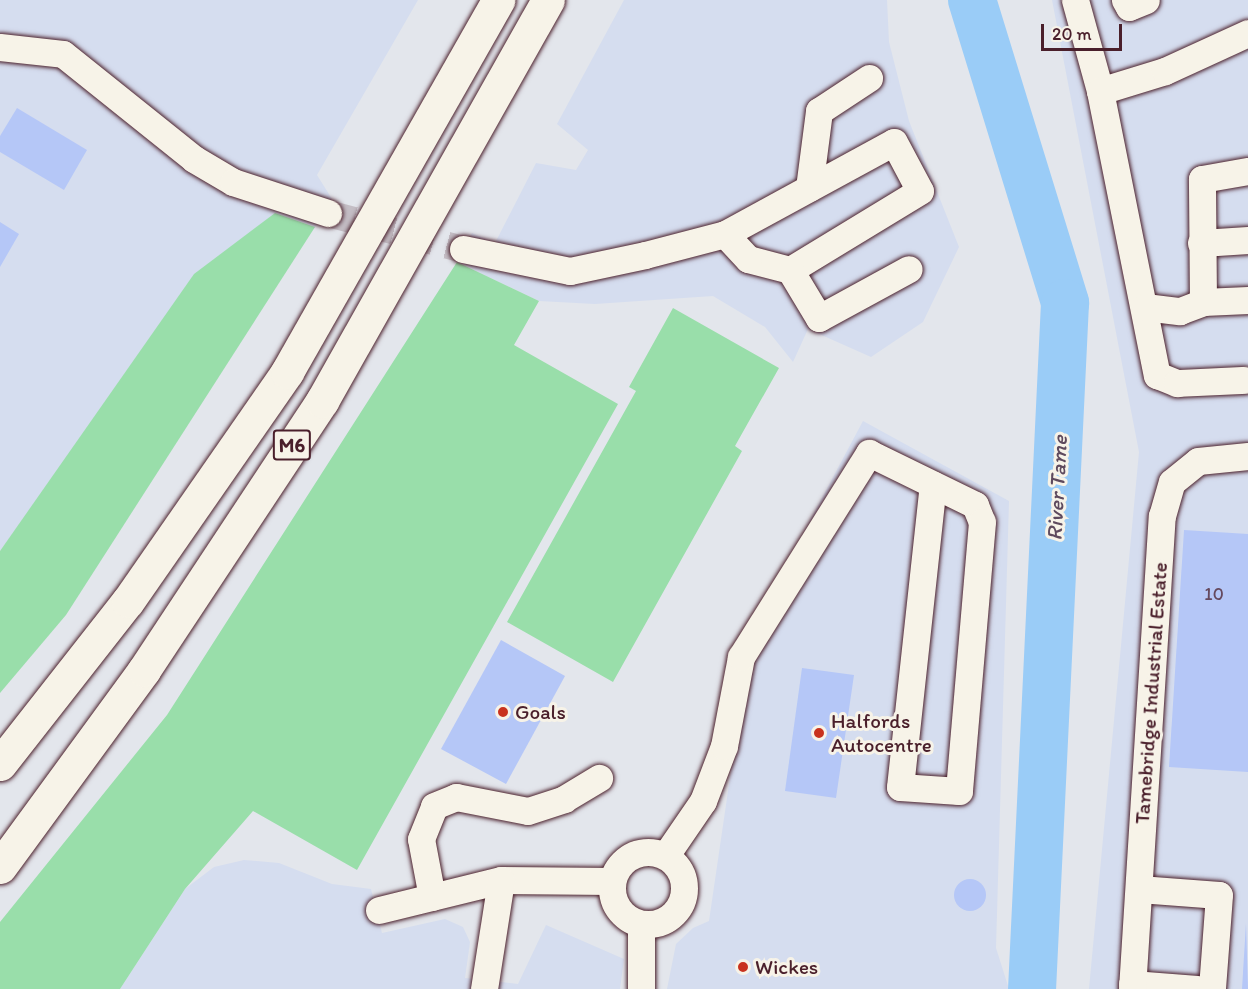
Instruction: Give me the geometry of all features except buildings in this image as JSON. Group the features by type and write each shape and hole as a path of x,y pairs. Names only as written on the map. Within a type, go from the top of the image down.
{"highway":[{"name":"M6","path":"0,764 128,601 287,372 498,0"},
{"name":"M6","path":"0,867 144,670 322,401 548,0"}],"street":[{"path":"1125,0 1129,7 1146,0"},
{"path":"1076,6 1100,91 1145,307 1156,375 1177,383 1244,380"},
{"path":"1100,91 1165,72 1248,33"},
{"path":"0,47 63,54 194,159 233,182 328,213"},
{"path":"809,188 819,111 869,78"},
{"path":"463,249 570,272 725,234 894,142 920,191 790,270"},
{"path":"1203,302 1202,178 1248,171"},
{"path":"725,234 748,259 790,270 819,318 909,269"},
{"path":"1201,243 1248,240"},
{"path":"1145,307 1180,311 1203,302 1248,300"},
{"path":"666,855 703,801 724,746 741,657 868,453 975,505 982,522 959,791 900,787 933,485"},
{"name":"Tamebridge Industrial Estate","path":"1132,986 1162,516 1172,482 1198,461 1248,456"},
{"path":"432,897 421,839 434,806 456,797 528,810 564,800 599,778"},
{"path":"651,851 666,855 682,872 685,892 678,911 661,923 641,924 618,909 612,881 619,865 633,854 651,851"},
{"path":"379,910 501,880 612,881"},
{"path":"484,987 501,880"},
{"path":"1138,889 1219,895 1212,989"},
{"path":"641,924 641,989"},
{"path":"1132,986 1197,989"}],"shaded area":[{"path":"0,0 418,0 317,175 332,199 315,227 275,213 96,419 0,551"},
{"path":"624,0 887,0 889,42 909,121 959,247 923,322 871,357 808,329 793,362 765,327 713,296 595,304 539,301 457,262 472,233 495,243 536,163 576,170 588,150 557,124"},
{"path":"1052,0 1248,0 1248,989 1089,989 1139,452"},
{"path":"863,421 1009,501 996,948 1009,989 667,989 676,944 693,928 709,921 745,675 777,582"},
{"path":"244,860 279,863 332,884 371,889 382,933 445,919 463,927 470,942 465,978 518,984 546,925 624,959 620,989 120,989 185,889 214,867"}],"green space":[{"path":"275,213 315,227 66,615 0,693 0,551 194,274"},
{"path":"457,262 539,301 514,345 618,404 357,870 253,811 185,889 120,989 0,989 0,922 167,715"},
{"path":"673,308 779,368 735,446 742,451 613,682 507,622 636,391 629,387"}],"waterway":[{"name":"River Tame","path":"972,0 1065,303 1032,989"}],"tunnel":[{"path":"328,213 463,249"}],"place":[{"name":"Goals","path":"503,712"},
{"name":"Halfords Autocentre","path":"819,733"},
{"name":"Wickes","path":"743,967"}]}
